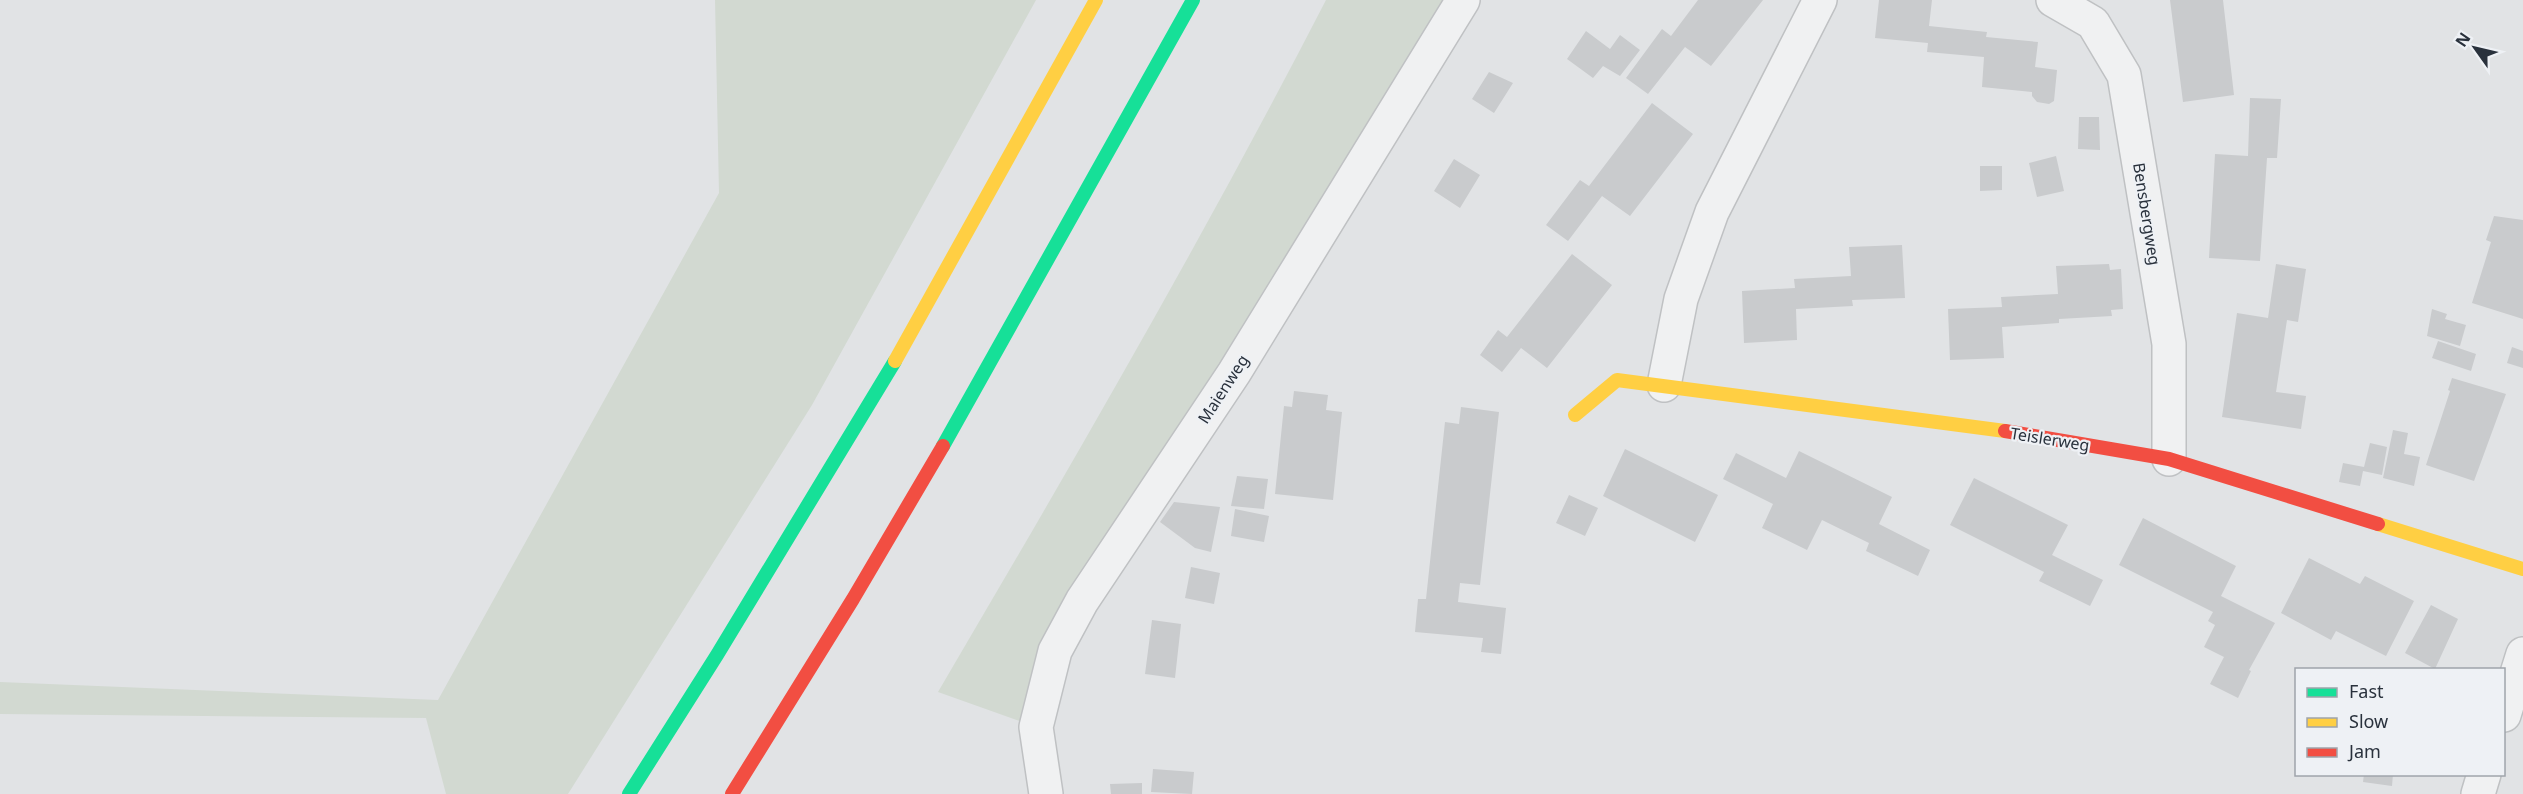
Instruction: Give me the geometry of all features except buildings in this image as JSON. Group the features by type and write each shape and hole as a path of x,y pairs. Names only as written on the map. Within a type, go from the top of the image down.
{"main road":[{"path":"628,794 717,655 901,350 1096,0"},
{"path":"732,794 810,673 1032,294 1193,0"},
{"name":"Teislerweg","path":"1575,415 1617,380 2048,437 2169,459 2523,569"}],"street":[{"name":"Maienweg","path":"1046,794 1036,728 1055,651 1082,601 1234,373 1462,0"},
{"path":"1664,385 1681,299 1712,212 1820,0"},
{"name":"Bensbergweg","path":"2053,0 2093,23 2124,75 2169,344 2169,459"},
{"path":"2505,712 2523,654"},
{"path":"2478,794 2483,776"}],"shaded area":[{"path":"715,0 1036,0 812,405 568,794 446,794 426,718 0,714 0,682 438,700 719,193"},
{"path":"1326,0 1463,0 1082,601 1036,727 938,692 1088,435 1185,262"}],"traffic: fast":[{"path":"943,446 1193,0"},
{"path":"629,794 717,655 895,361"}],"traffic: slow":[{"path":"895,361 1096,0"},
{"path":"1575,415 1617,380 2005,431"},
{"path":"2378,524 2523,569"}],"traffic: jam":[{"path":"2005,431 2169,459 2378,524"},
{"path":"732,794 853,599 943,446"}]}
